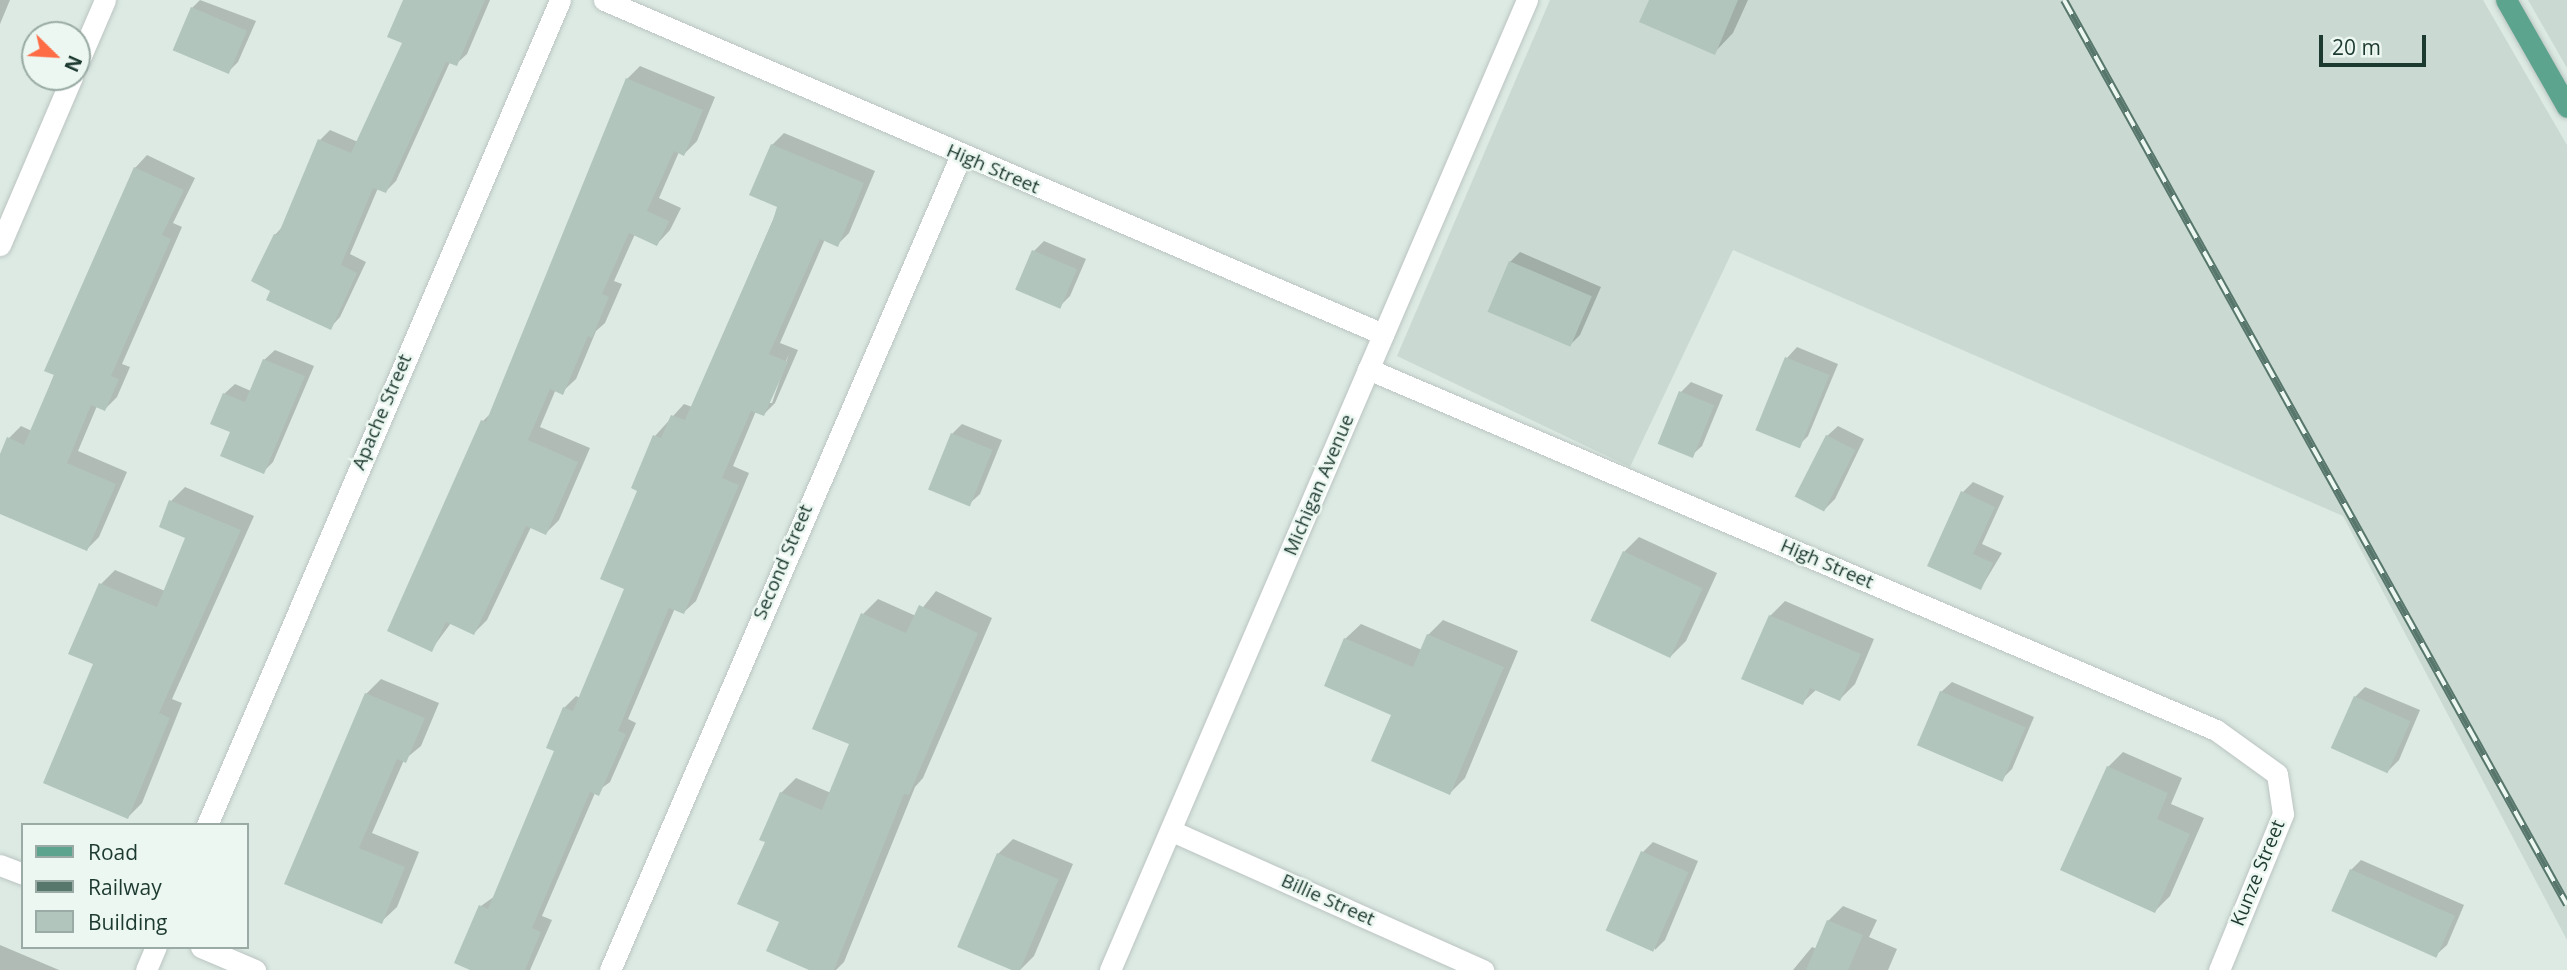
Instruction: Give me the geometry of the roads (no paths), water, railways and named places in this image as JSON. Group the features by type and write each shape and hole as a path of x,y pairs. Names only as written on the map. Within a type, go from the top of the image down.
{"main road":[{"path":"2506,0 2567,107"}],"street":[{"path":"91,32 105,0"},
{"name":"Apache Street","path":"208,823 560,0"},
{"name":"High Street","path":"604,0 1383,334"},
{"name":"Michigan Avenue","path":"1111,970 1527,0"},
{"path":"0,245 66,91"},
{"name":"Second Street","path":"610,970 961,155"},
{"name":"High Street","path":"1368,369 2216,730 2277,774"},
{"name":"Kunze Street","path":"2219,970 2283,814 2277,774"},
{"name":"Billie Street","path":"1172,831 1483,970"},
{"path":"0,865 21,873"},
{"path":"146,970 155,949"},
{"path":"206,949 255,970"}],"railway":[{"path":"2064,0 2567,905"}]}
